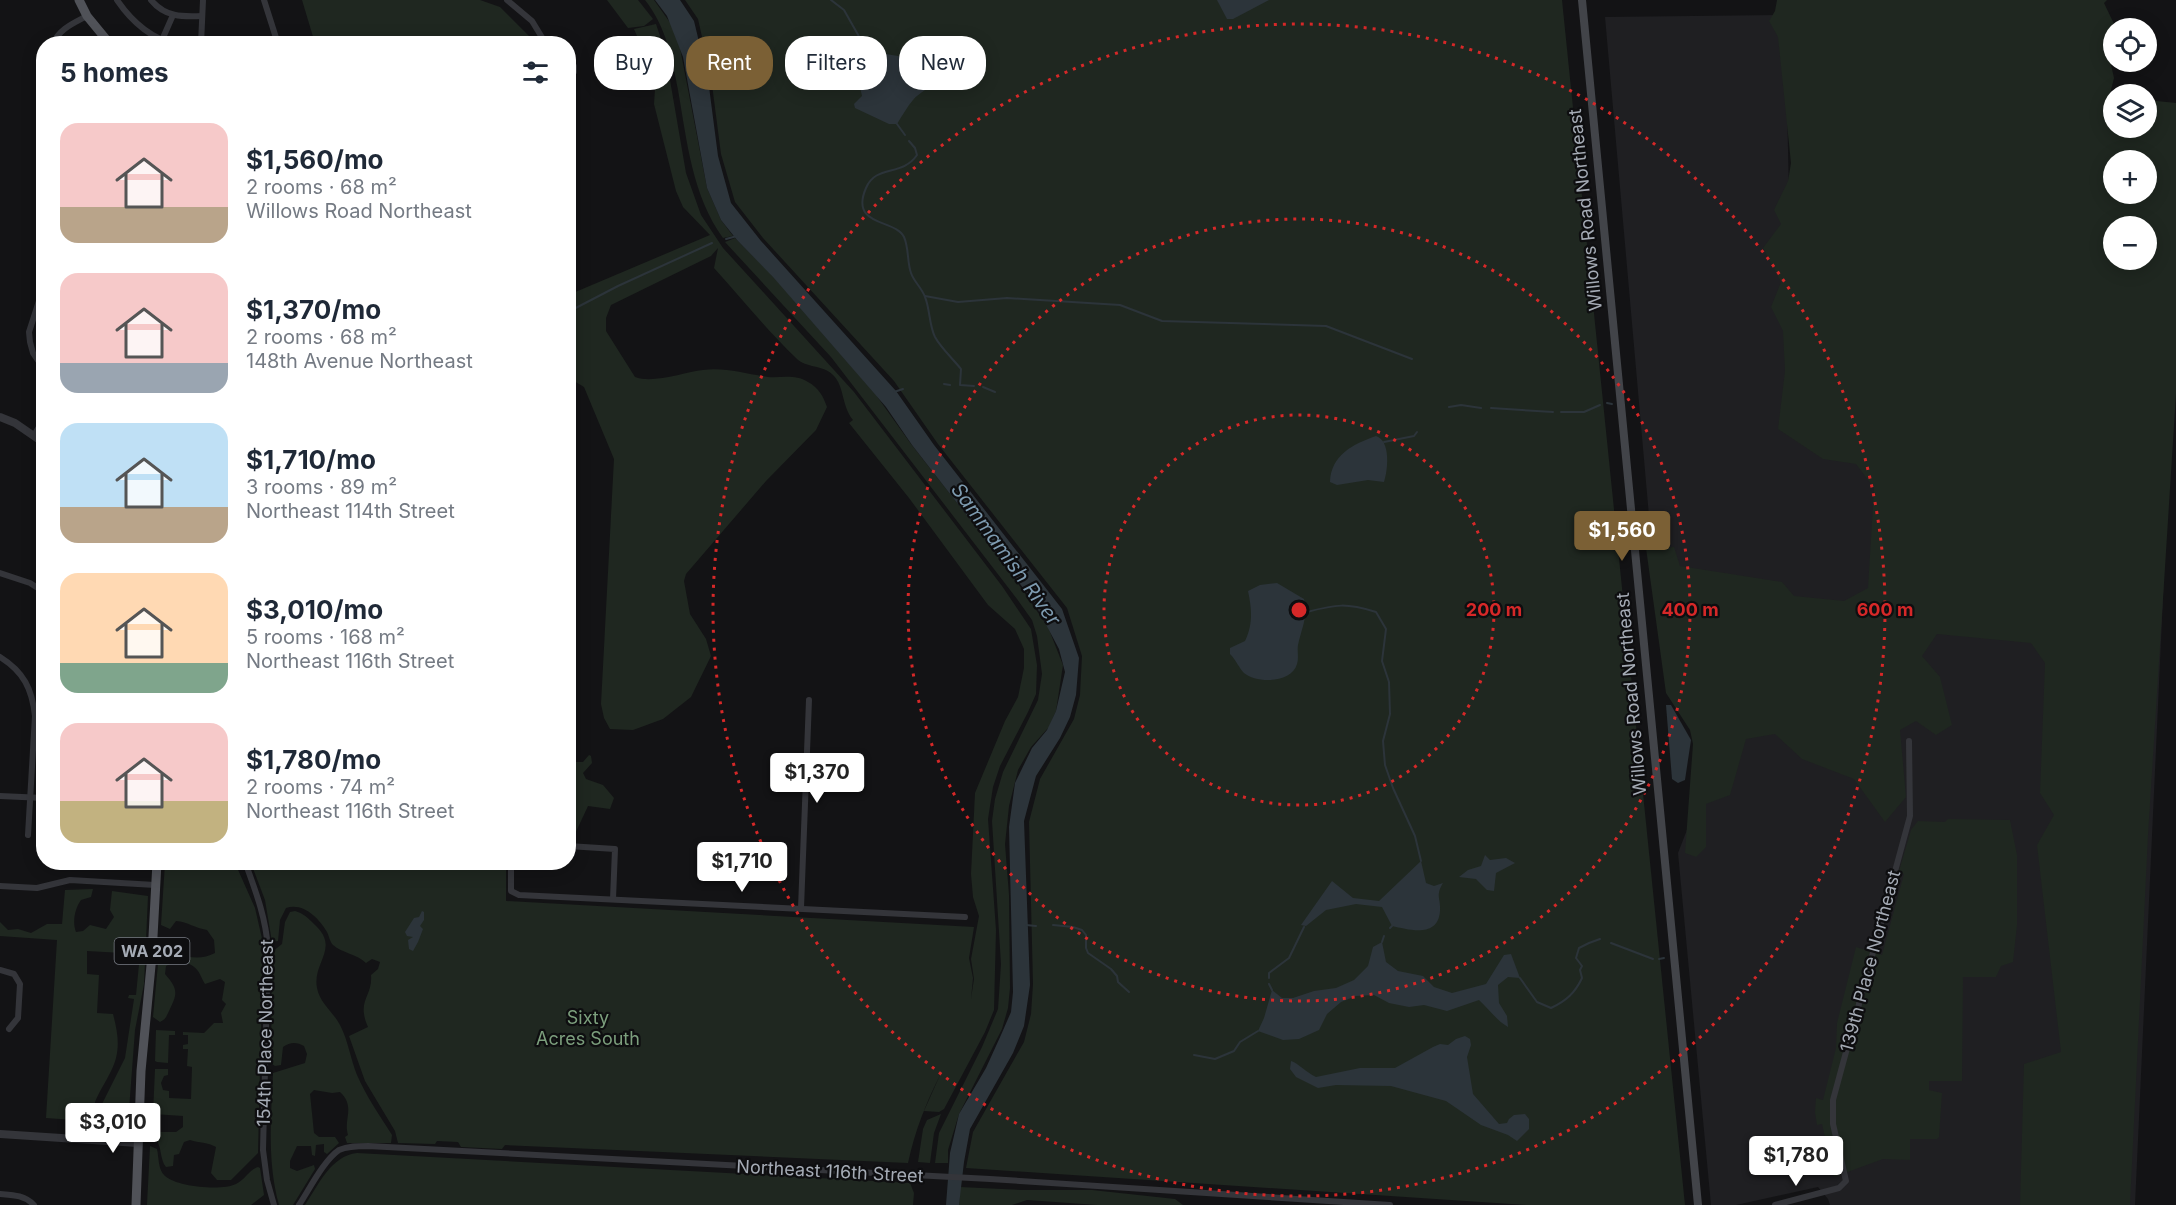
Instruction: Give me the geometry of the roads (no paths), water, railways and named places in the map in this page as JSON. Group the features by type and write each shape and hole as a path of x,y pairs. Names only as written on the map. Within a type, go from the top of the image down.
{"main road":[{"path":"79,0 87,16 103,36"},
{"name":"Willows Road Northeast","path":"1582,0 1698,1205"},
{"name":"WA 202","path":"136,1205 141,1071 152,955 156,870"}],"street":[{"path":"117,0 141,27 156,36"},
{"path":"152,0 165,12 173,15 202,16"},
{"path":"201,36 203,0"},
{"path":"264,0 275,36"},
{"path":"507,0 532,21 541,36"},
{"path":"164,36 173,15"},
{"path":"56,36 87,16"},
{"path":"36,315 30,332 30,342 36,357"},
{"path":"0,417 34,435 36,432"},
{"path":"0,573 36,587"},
{"path":"0,657 9,663 30,689 33,704 28,835"},
{"path":"801,908 809,700"},
{"name":"139th Place Northeast","path":"1775,1205 1839,1188 1846,1181 1833,1124 1833,1100 1910,816 1909,741"},
{"path":"0,796 36,798"},
{"path":"576,847 615,849 613,898"},
{"name":"154th Place Northeast","path":"248,870 267,927 263,1150 267,1180 274,1205"},
{"path":"511,870 511,891 519,895 964,917"},
{"path":"0,886 37,888 70,880 155,885"},
{"path":"0,970 9,971 16,976 20,984 18,1018 9,1029"},
{"path":"0,1134 138,1143"},
{"name":"Northeast 116th Street","path":"299,1205 331,1157 341,1149 351,1147 990,1179 1390,1205"},
{"path":"0,1194 16,1195 29,1200 34,1205"}],"water":[{"path":"655,0 680,0 694,21 698,36 686,36 686,73 683,57 667,16"},
{"path":"1217,0 1269,0 1233,19 1227,19"},
{"path":"887,54 899,56 899,90 926,90 913,100 897,124 889,124 855,108 854,104 862,96 861,90 887,90"},
{"name":"Sammamish River","path":"689,90 709,90 718,156 731,203 761,241 896,391 934,445 1062,609 1079,658 1076,695 1070,717 1060,738 1036,776 1024,821 1030,985 1024,1026 1013,1053 970,1129 959,1205 946,1205 950,1153 959,1114 986,1068 1011,1012 1013,992 1009,827 1015,783 1032,748 1047,730 1056,711 1065,672 1059,649 1034,602 912,445 886,407 721,220 707,188"},
{"path":"1376,436 1381,439 1386,450 1387,470 1384,482 1368,480 1337,485 1330,482 1334,465 1345,452"},
{"path":"1277,583 1304,599 1305,617 1298,645 1298,662 1294,670 1281,678 1257,679 1242,671 1230,654 1230,648 1245,641 1248,635 1251,617 1248,591 1260,585"},
{"path":"1666,705 1671,705 1691,740 1685,780 1678,783 1672,779"},
{"path":"1485,855 1490,860 1506,858 1515,863 1496,873 1494,891 1487,890 1476,879 1459,877 1468,870 1481,866"},
{"path":"1421,861 1426,883 1434,886 1443,883 1439,894 1438,920 1429,929 1415,930 1392,926 1382,907 1356,904 1326,910 1306,926 1301,925 1332,881 1353,898 1379,901"},
{"path":"422,911 424,920 420,926 423,929 413,951 409,949 408,940 413,937 407,936 405,932 414,918 419,917"},
{"path":"1382,942 1386,962 1398,971 1423,976 1434,987 1452,993 1486,984 1504,955 1511,954 1520,978 1508,977 1498,985 1499,1003 1507,1016 1508,1027 1479,1000 1447,1011 1424,1005 1409,1007 1389,1003 1374,995 1356,996 1341,1002 1327,1014 1319,1030 1299,1039 1283,1040 1258,1031 1272,990 1282,998 1293,998 1314,991 1336,988 1354,980 1368,966 1373,947"},
{"path":"1465,1036 1470,1039 1471,1045 1467,1057 1473,1094 1499,1124 1507,1123 1514,1115 1525,1114 1529,1119 1529,1129 1517,1141 1508,1135 1481,1125 1446,1101 1391,1086 1336,1085 1318,1088 1296,1077 1290,1069 1291,1061 1316,1077 1360,1068 1395,1068 1433,1047 1440,1044 1448,1045"}],"waterway":[{"path":"831,0 844,10 859,36"},
{"path":"897,124 905,135"},
{"path":"909,141 917,155 904,166 876,176 870,181 862,201 864,210 868,216 899,231 904,237 911,273 925,297 935,337 961,369 960,385 974,386"},
{"path":"726,239 737,236"},
{"path":"576,308 712,243"},
{"path":"925,296 958,302 1007,298 1120,305 1162,321 1326,326 1412,359"},
{"path":"944,384 950,385"},
{"path":"983,387 995,392"},
{"path":"894,392 903,389"},
{"path":"1607,403 1612,404"},
{"path":"1449,407 1461,405 1481,408"},
{"path":"1561,412 1584,412 1600,405"},
{"path":"1491,408 1553,412"},
{"path":"1384,442 1414,436 1417,432"},
{"path":"1307,612 1334,606 1357,607 1376,612 1386,629 1382,661 1389,682 1390,714 1383,741 1385,765 1415,836 1421,861"},
{"path":"1026,925 1036,926"},
{"path":"1053,925 1082,930 1086,935 1088,953 1111,969 1117,976 1118,982 1129,992"},
{"path":"1269,978 1269,973 1289,958 1304,927"},
{"path":"1382,942 1384,936"},
{"path":"1520,978 1537,1002 1551,1008 1570,996 1582,978 1580,970 1582,966 1576,958 1579,948 1600,939"},
{"path":"1611,943 1653,959"},
{"path":"1659,959 1664,958"},
{"path":"1269,984 1272,990"},
{"path":"1194,1055 1215,1059 1234,1051 1240,1042 1258,1031"}],"park label":[{"name":"Sixty Acres South","path":"588,1027"}]}
